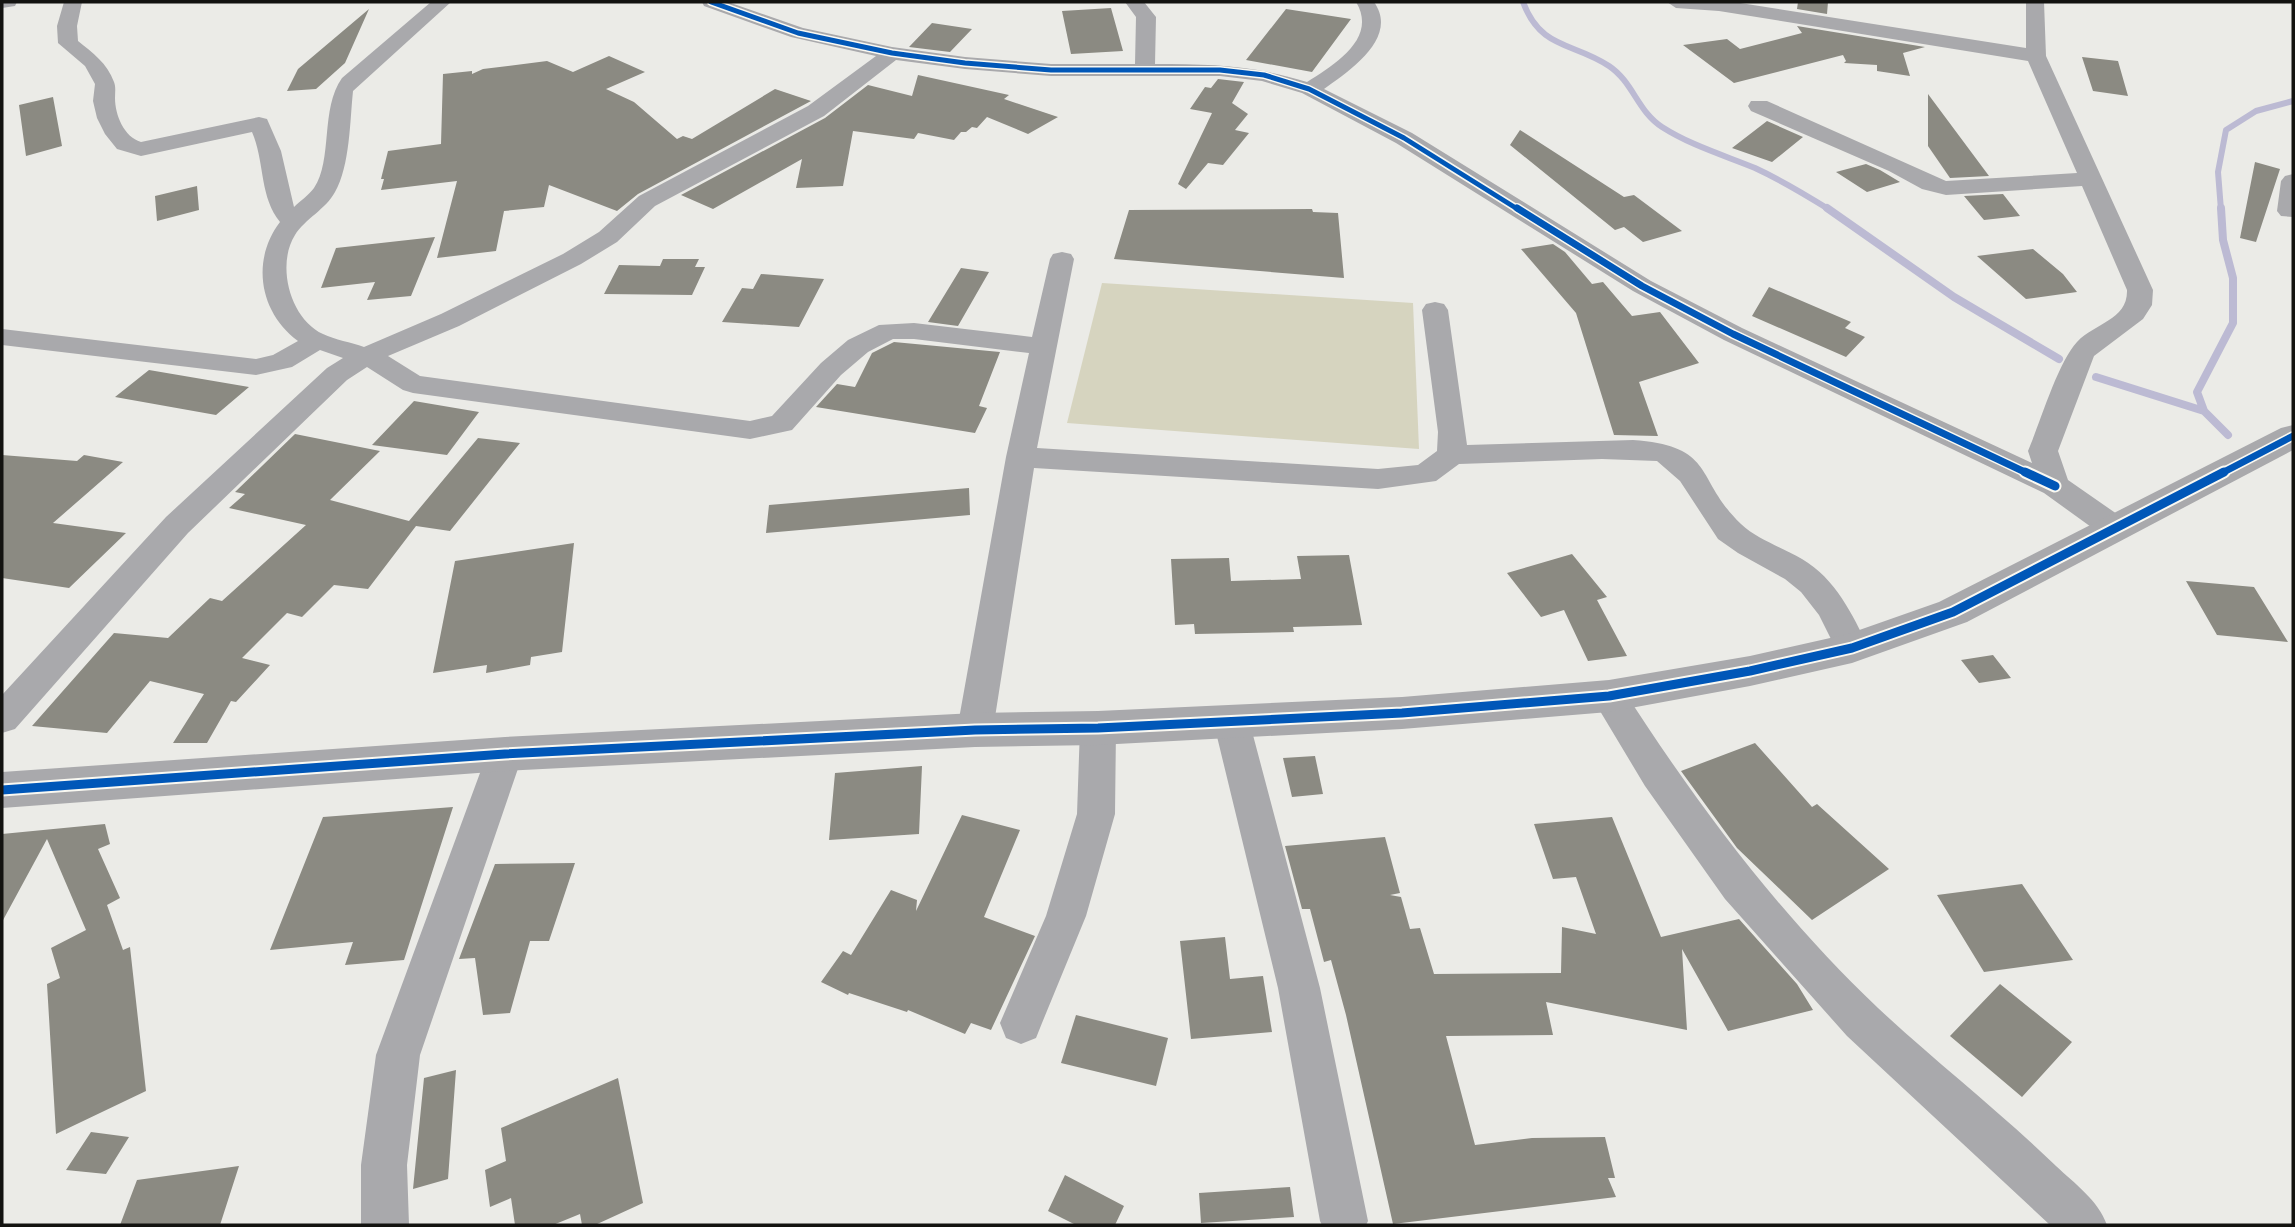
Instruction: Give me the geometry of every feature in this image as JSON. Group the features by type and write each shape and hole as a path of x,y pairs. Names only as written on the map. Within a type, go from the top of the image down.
{"street":[{"path":"2,2 8,2"},
{"path":"73,2 66,26 68,43 93,63 105,83 104,102 108,118 125,144 141,149 259,124 273,163 276,198 285,214 293,221"},
{"path":"442,2 349,82 343,91 331,174 324,191 293,221 281,237 275,254 274,283 292,324 317,341 365,356 413,384 432,388 750,430 782,423 831,369 858,346 888,331 914,331 1044,347"},
{"path":"711,2 798,33 892,53 1051,71 1220,70 1264,75 1310,89 1404,138 1642,286 1733,334 2055,486 2116,529"},
{"path":"1134,2 1146,17 1145,71"},
{"path":"1310,89 1338,71 1371,34 1373,19 1370,6 1365,2"},
{"path":"1676,2 1720,5 2036,56"},
{"path":"2035,2 2036,56 2140,290 2139,306 2131,316 2089,342 2081,355 2043,451 2055,486"},
{"path":"2,719 177,525 337,374 365,356 450,320 572,259 608,237 647,201 816,111 892,53"},
{"path":"1759,106 1897,166 1930,184 1946,188 2090,179"},
{"path":"2289,211 2293,182"},
{"path":"975,730 1021,457 1062,259"},
{"path":"1436,310 1452,432 1452,455"},
{"path":"2,337 256,367 282,361 317,341"},
{"path":"2,790 505,754 975,730 1098,728 1402,713 1609,696 1750,671 1852,648 1953,612 2293,436"},
{"path":"1021,457 1378,479 1425,474 1452,455 1614,450 1668,453 1696,479 1714,514 1738,539 1813,583 1833,610 1852,648"},
{"path":"1609,696 1658,775 1739,887 1861,1021 2025,1168 2083,1225"},
{"path":"1231,720 1299,988 1344,1221"},
{"path":"1021,1023 1066,916 1096,814 1098,728"},
{"path":"385,1225 384,1165 398,1055 505,754"}],"shaded area":[{"path":"1102,283 1413,303 1419,449 1067,423"}],"building":[{"path":"1798,2 1828,2 1827,14 1797,9"},
{"path":"1111,8 1123,51 1071,54 1062,11"},
{"path":"369,9 345,63 316,89 287,91 298,69"},
{"path":"1286,9 1351,19 1312,72 1246,60"},
{"path":"932,23 972,29 950,52 909,47"},
{"path":"1797,26 1925,47 1903,53 1910,76 1877,71 1877,65 1844,63 1846,61 1843,55 1734,83 1683,45 1727,39 1740,49 1802,33"},
{"path":"609,56 645,72 606,89 634,102 677,139 683,136 692,139 775,89 811,101 638,194 617,211 549,185 544,207 504,211 496,251 437,258 457,181 381,190 384,179 381,179 388,151 441,144 443,74 472,71 472,74 483,69 547,61 573,72"},
{"path":"2082,57 2118,61 2128,96 2093,91"},
{"path":"918,75 1009,95 1004,99 1058,117 1028,134 987,117 977,128 972,127 961,132 954,140 918,133 914,139 853,131 843,186 796,188 802,159 713,209 681,195 825,118 868,85 912,96"},
{"path":"1218,79 1244,82 1232,103 1248,114 1235,130 1249,133 1223,165 1208,163 1186,189 1178,184 1212,113 1190,109 1205,87 1211,88"},
{"path":"1928,94 1989,176 1950,178 1928,146"},
{"path":"53,97 62,146 26,156 19,105"},
{"path":"1767,121 1803,137 1772,162 1732,148"},
{"path":"1520,130 1624,197 1634,195 1682,231 1643,242 1624,227 1615,230 1510,145"},
{"path":"2255,162 2280,169 2256,242 2240,238"},
{"path":"1866,164 1900,182 1867,192 1836,172"},
{"path":"197,186 199,210 157,221 155,196"},
{"path":"2003,194 2020,216 1984,220 1964,196"},
{"path":"1312,209 1313,212 1338,213 1344,278 1114,259 1129,210"},
{"path":"435,237 411,296 367,300 375,282 321,288 336,248"},
{"path":"1553,244 1565,252 1592,284 1603,282 1632,316 1660,312 1699,363 1639,382 1658,436 1614,435 1576,313 1521,249"},
{"path":"2033,249 2063,274 2077,292 2026,299 1977,256"},
{"path":"663,259 699,259 695,267 705,267 692,295 604,294 619,265 660,266"},
{"path":"961,268 989,272 958,326 928,322"},
{"path":"761,274 824,279 799,327 722,322 742,288 753,289"},
{"path":"1769,287 1851,322 1845,328 1865,337 1846,357 1752,316"},
{"path":"894,342 1000,352 979,406 987,408 975,433 816,407 837,384 855,387 872,353"},
{"path":"149,370 249,387 216,415 115,397"},
{"path":"414,401 479,412 447,455 372,445"},
{"path":"295,434 380,451 330,500 409,521 478,438 520,443 450,531 416,526 368,589 334,585 302,617 287,613 242,658 270,665 236,702 231,701 207,743 173,743 204,694 150,681 107,733 32,726 114,633 168,638 210,598 222,601 306,525 229,508 245,494 235,492"},
{"path":"2,455 77,461 84,455 123,462 53,523 126,533 69,588 2,578"},
{"path":"969,488 970,515 766,533 769,505"},
{"path":"574,543 562,652 531,657 530,665 486,673 487,665 433,673 455,561"},
{"path":"1572,554 1607,597 1597,600 1627,656 1588,661 1564,610 1541,617 1507,573"},
{"path":"1349,555 1362,625 1293,627 1294,632 1195,634 1194,624 1175,625 1171,559 1229,558 1231,581 1301,579 1297,556"},
{"path":"2186,581 2254,587 2288,642 2217,635"},
{"path":"1993,655 2011,678 1979,683 1961,660"},
{"path":"1755,743 1812,807 1817,804 1889,869 1812,920 1737,848 1681,771"},
{"path":"1315,756 1323,794 1292,797 1283,758"},
{"path":"922,766 919,834 829,840 835,773"},
{"path":"453,807 404,960 345,965 353,942 270,950 323,817"},
{"path":"962,815 1020,830 984,917 1035,936 991,1030 971,1023 965,1034 908,1010 907,1012 849,993 848,995 821,982 843,951 851,955 891,890 917,900 916,911"},
{"path":"1612,817 1661,937 1739,919 1797,984 1813,1010 1728,1031 1682,949 1687,1030 1546,1002 1553,1035 1446,1036 1475,1145 1532,1138 1605,1137 1615,1178 1608,1178 1616,1197 1393,1224 1331,960 1324,962 1310,909 1302,909 1285,846 1385,837 1400,893 1390,895 1401,897 1410,929 1420,928 1434,974 1561,973 1562,927 1596,934 1576,877 1553,879 1534,824"},
{"path":"105,824 110,844 98,849 120,898 107,905 123,950 130,947 146,1091 56,1134 47,984 60,978 51,948 86,930 47,839 2,922 2,834"},
{"path":"575,863 549,941 530,941 510,1013 483,1015 475,958 459,959 495,864"},
{"path":"2022,884 2073,960 1984,972 1937,895"},
{"path":"1225,937 1230,979 1263,976 1272,1032 1191,1039 1180,941"},
{"path":"2000,984 2072,1042 2022,1097 1950,1036"},
{"path":"1076,1015 1168,1038 1156,1086 1061,1063"},
{"path":"456,1070 448,1179 413,1189 424,1078"},
{"path":"618,1078 643,1203 595,1225 582,1225 580,1214 553,1225 515,1225 511,1198 490,1207 485,1170 506,1161 501,1128"},
{"path":"91,1132 129,1137 106,1174 66,1170"},
{"path":"239,1166 220,1225 120,1225 137,1180"},
{"path":"1065,1175 1124,1206 1115,1225 1076,1225 1048,1211"},
{"path":"1290,1187 1294,1217 1201,1223 1199,1193"}],"waterway":[{"path":"1523,2 1530,18 1549,37 1596,58 1617,73 1647,113 1662,127 1695,144 1755,168 1829,209"},
{"path":"2221,210 2218,172 2226,130 2256,111 2293,101"},
{"path":"2204,411 2197,392 2233,323 2233,278 2223,240 2221,208"},
{"path":"1829,209 1954,297 2059,359"},
{"path":"2096,377 2204,411"},
{"path":"2204,411 2228,435"}],"cycle path":[{"path":"711,2 798,33 892,53 965,63 1051,70 1220,70 1264,75 1309,89 1404,138 1642,286 1733,334 2055,486"},
{"path":"2,790 505,754 975,730 1098,728 1402,713 1609,696 1750,671 1852,648 1953,612 2293,436"}]}
